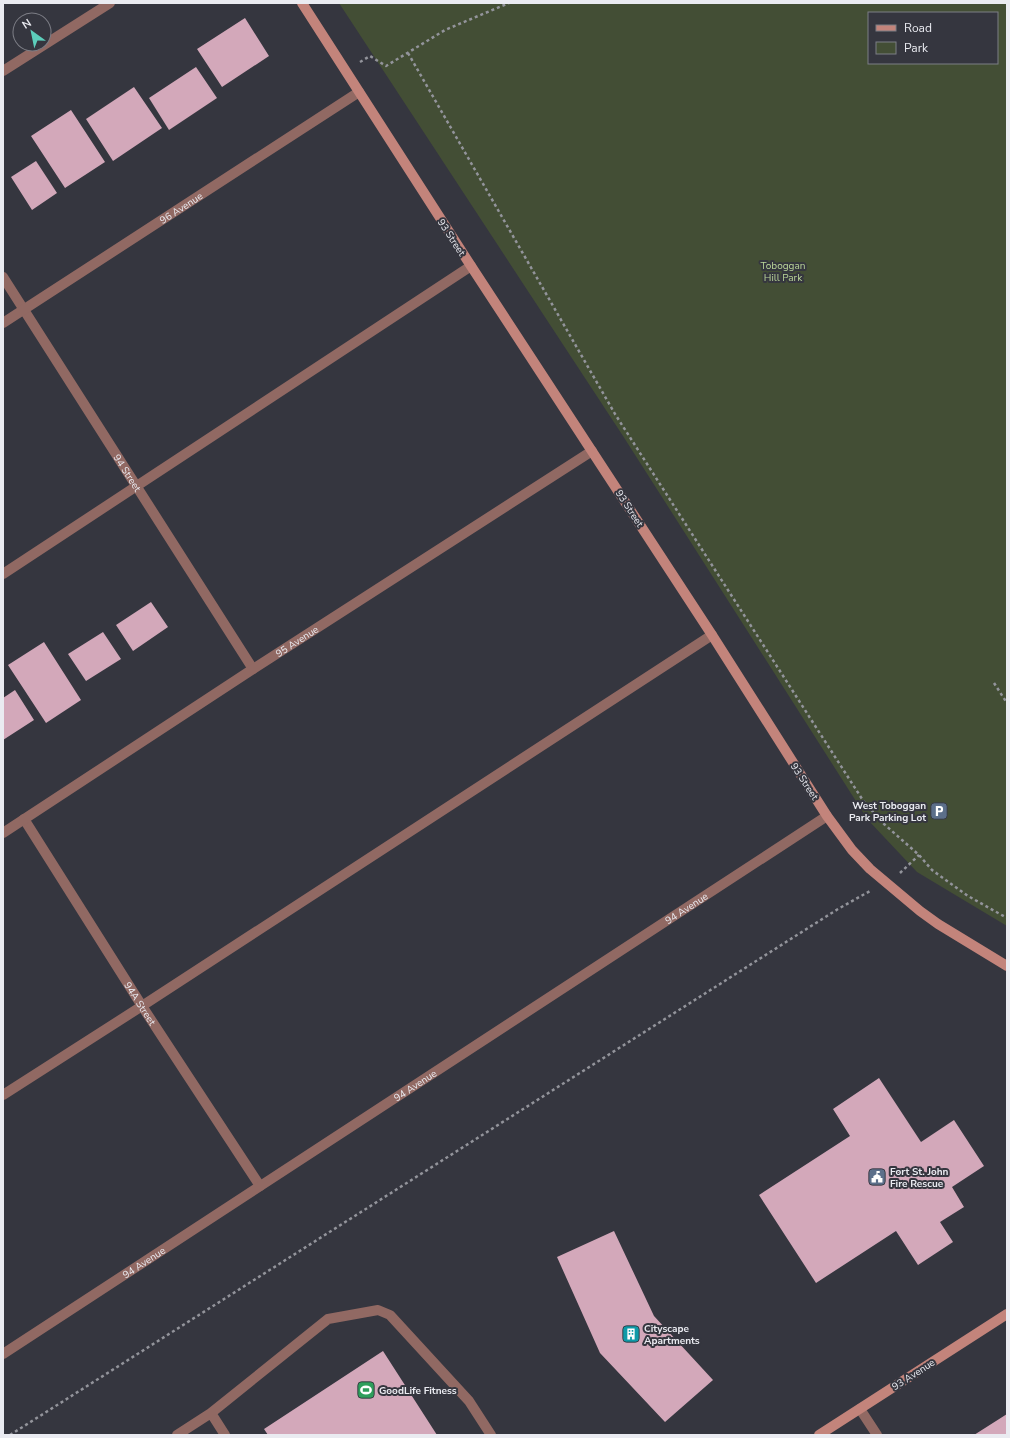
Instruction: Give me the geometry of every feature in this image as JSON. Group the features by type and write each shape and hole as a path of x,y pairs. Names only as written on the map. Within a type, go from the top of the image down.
{"street":[{"path":"3,72 110,3"},
{"name":"93 Street","path":"302,3 471,266 712,635 827,816 856,855 870,869 920,911 938,924 1007,966"},
{"name":"96 Avenue","path":"3,323 359,92"},
{"path":"3,574 471,266"},
{"name":"94 Street","path":"3,277 253,669"},
{"name":"95 Avenue","path":"3,833 253,669 592,450"},
{"path":"3,1094 142,1006 712,635"},
{"name":"94 Avenue","path":"3,1354 827,816"},
{"name":"94A Street","path":"24,819 142,1006 260,1186"},
{"path":"177,1435 211,1413 328,1319 378,1310 390,1315 469,1401 491,1435"},
{"name":"93 Avenue","path":"819,1435 1007,1314"},
{"path":"860,1409 877,1435"},
{"path":"211,1413 225,1435"}],"path":[{"path":"346,72 370,56 386,66 445,30 509,3"},
{"path":"408,53 615,414 864,802 884,824 919,855 932,870 968,896 1007,918"},
{"path":"994,683 1007,703"},
{"path":"900,874 919,855"},
{"path":"10,1435 838,909"}],"green space":[{"name":"Toboggan Hill Park","path":"339,3 1007,3 1007,926 917,872 868,820 623,436"}],"building":[{"path":"245,18 269,56 222,87 197,49"},
{"path":"196,67 217,98 169,130 149,98"},
{"path":"134,87 162,128 113,161 86,119"},
{"path":"71,110 105,162 65,188 31,136"},
{"path":"36,161 57,193 32,210 11,177"},
{"path":"151,602 168,627 133,651 116,625"},
{"path":"103,632 121,659 86,681 68,654"},
{"path":"44,642 81,700 46,723 8,665"},
{"path":"15,690 34,720 3,740 3,698"},
{"name":"Fort St. John Fire Rescue","path":"879,1078 921,1142 954,1120 984,1166 952,1187 964,1207 940,1222 953,1242 918,1265 896,1231 816,1283 759,1195 850,1136 833,1109"},
{"name":"Cityscape Apartments","path":"614,1231 654,1316 713,1380 665,1422 600,1353 557,1257"},
{"name":"GoodLife Fitness","path":"383,1351 437,1435 268,1435 264,1429"},
{"path":"1007,1414 1007,1435 974,1435"}],"place":[{"name":"West Toboggan Park Parking Lot","path":"939,811"},
{"name":"Fort St. John Fire Rescue","path":"877,1177"},
{"name":"Cityscape Apartments","path":"631,1334"},
{"name":"GoodLife Fitness","path":"366,1390"}]}
